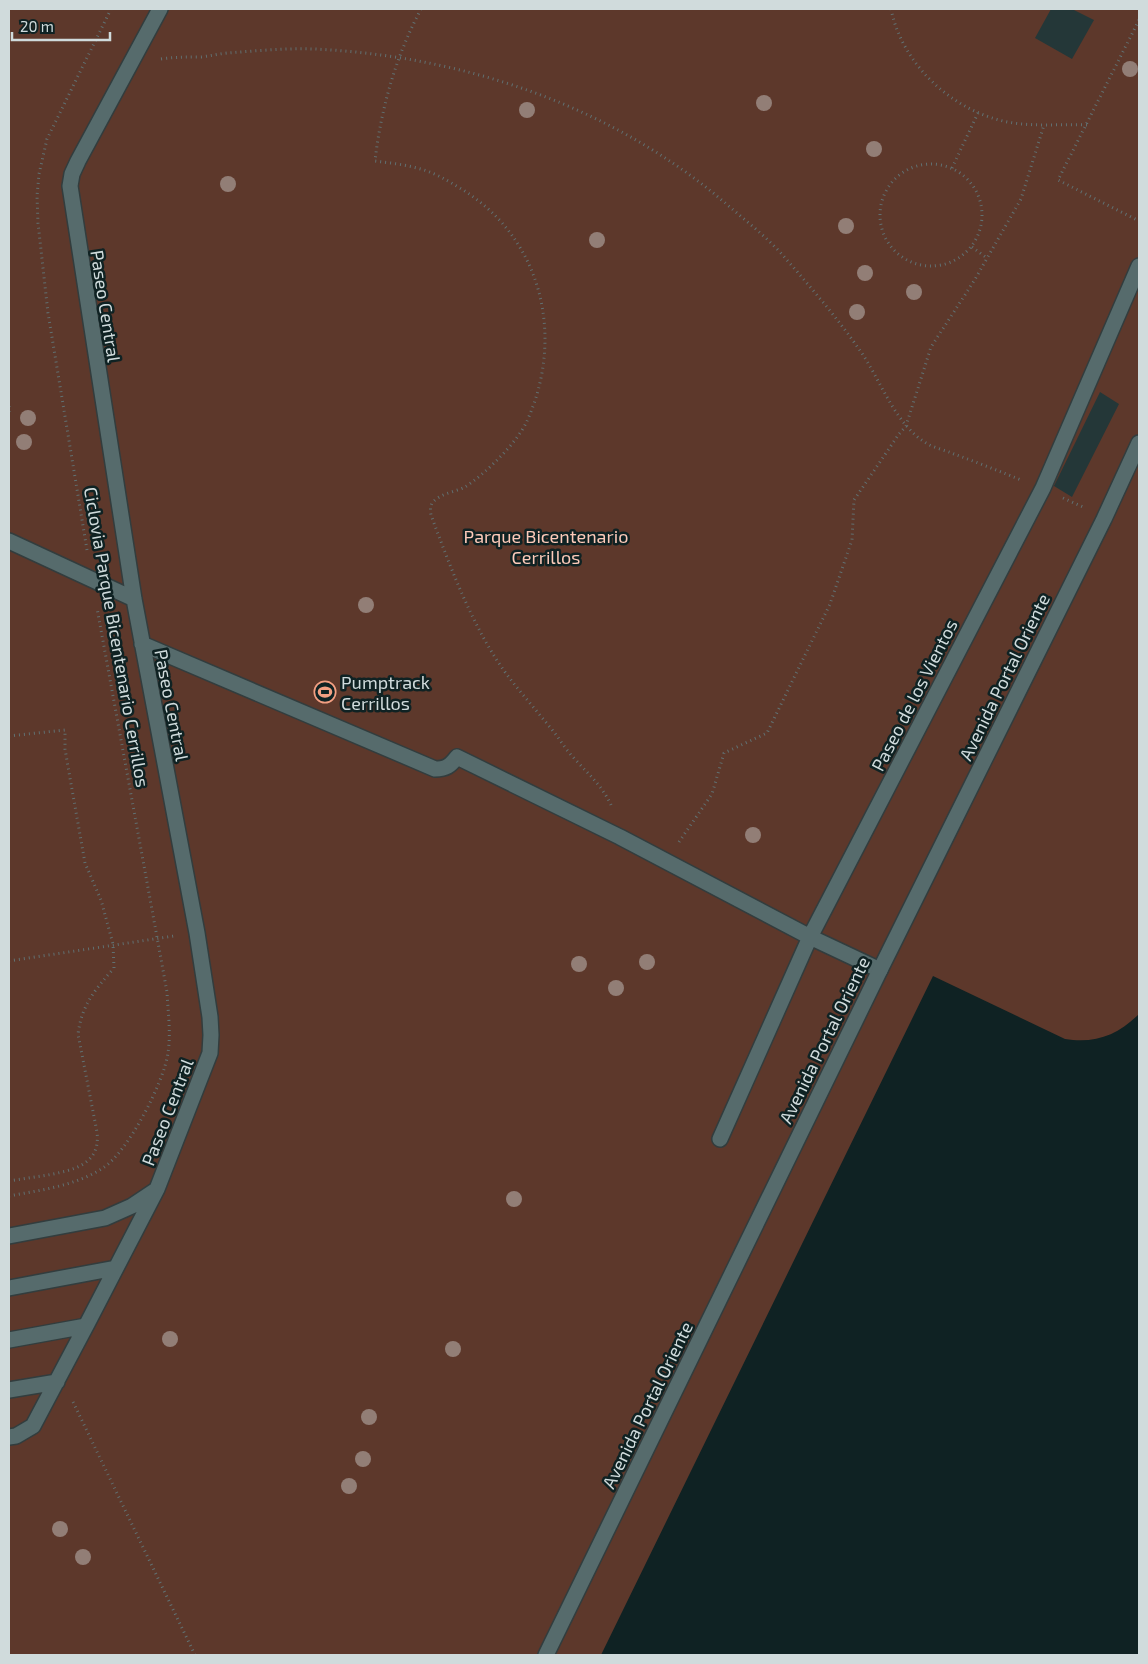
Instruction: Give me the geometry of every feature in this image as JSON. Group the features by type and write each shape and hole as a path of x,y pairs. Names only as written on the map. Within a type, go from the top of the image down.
{"street":[{"name":"Paseo Central","path":"9,1437 16,1436 33,1426 57,1382 157,1189 210,1053 210,1017 197,933 134,599 70,186 72,174 78,161 160,9"},
{"name":"Paseo de los Vientos","path":"720,1139 810,937 1042,488 1139,266"},
{"name":"Avenida Portal Oriente","path":"546,1655 880,970 1104,519 1139,443"},
{"path":"9,541 134,599"},
{"path":"142,644 435,769 443,769 450,766 457,757 620,837 810,937 880,970"},
{"path":"9,1236 105,1218 132,1206 157,1189"},
{"path":"9,1288 116,1268"},
{"path":"9,1340 86,1326"},
{"path":"9,1390 57,1382"}],"path":[{"name":"Ciclovia Parque Bicentenario Cerrillos","path":"9,1196 70,1184 90,1176 105,1167 126,1144 142,1117 164,1071 168,1053 167,992 92,580 48,313 38,224 38,174 47,140 111,9"},
{"path":"421,9 399,58 379,131 375,161 418,168 443,178 476,198 494,212 515,239 534,274 540,295 545,334 545,350 539,386 527,423 502,456 465,487 435,500 430,509 431,515 455,578 492,650 545,724 603,790 613,809 620,837"},
{"path":"891,9 900,37 924,74 940,90 959,103 978,113 1021,124 1087,125"},
{"path":"1139,20 1058,180 1139,222"},
{"path":"130,64 183,56 224,53 303,49 366,52 413,60 484,76 540,94 579,110 683,169 722,200 785,258 827,306 861,351 896,413 906,426 926,443 1042,488 1104,519"},
{"path":"952,168 978,113"},
{"path":"667,862 685,830 712,794 724,753 767,733 830,604 852,540 854,500 906,426 931,347 974,281 1021,199 1044,125"},
{"path":"922,165 938,165 952,168 965,178 975,189 981,203 982,218 979,233 972,247 961,257 947,264 932,267 917,264 903,258 891,248 883,236 880,220 881,205 886,191 895,179 907,170 922,165"},
{"path":"972,247 987,258"},
{"path":"9,406 9,414"},
{"path":"9,736 65,730 67,758 85,863 101,900 113,944 114,968 95,989 88,1000 80,1020 78,1034 97,1132 98,1140 95,1152 83,1165 69,1171 9,1181"},
{"path":"9,961 197,933"},
{"path":"57,1382 72,1398 195,1655"}],"green space":[{"name":"Parque Bicentenario Cerrillos","path":"9,9 1139,9 1139,1014 1123,1027 1105,1036 1086,1040 1065,1039 933,976 601,1655 9,1655"}],"building":[{"path":"1051,9 1072,9 1094,20 1072,59 1035,38"},
{"path":"1100,392 1119,404 1072,497 1054,486"}],"place":[{"name":"Pumptrack Cerrillos","path":"325,692"}]}
